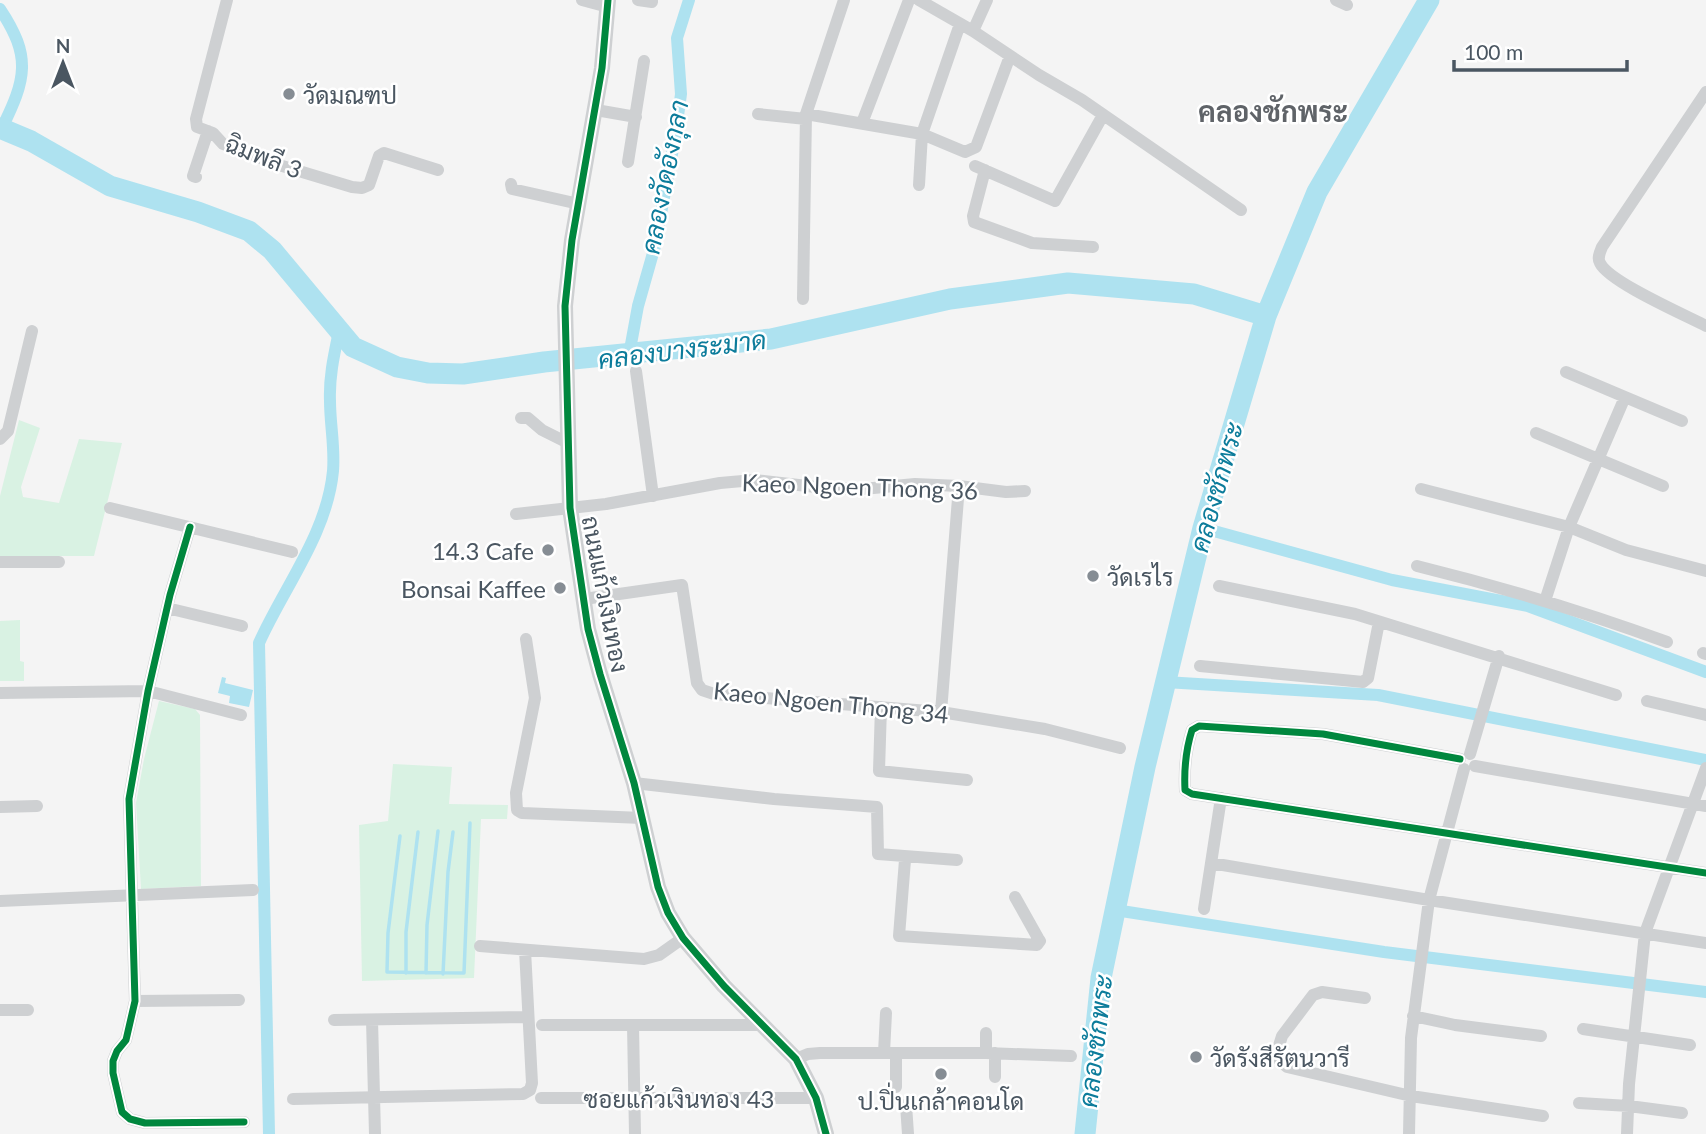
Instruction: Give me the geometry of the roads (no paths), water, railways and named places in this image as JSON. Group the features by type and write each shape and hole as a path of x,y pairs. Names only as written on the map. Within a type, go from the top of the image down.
{"street":[{"name":"ฉิมพลี 3","path":"227,0 196,119 197,127 215,135 223,144 279,165 352,187 362,188 369,185 379,156 384,153 438,170"},
{"path":"582,0 608,4"},
{"path":"638,0 652,0"},
{"path":"803,299 806,117 844,0"},
{"path":"862,123 909,0"},
{"path":"919,0 943,6 960,24 1104,115 1241,210"},
{"path":"973,31 987,0"},
{"name":"ถนนแก้วเงินทอง","path":"608,4 596,110 567,277 565,306 570,508 588,629 634,783 658,887 668,913 683,938 724,986 796,1059 816,1098 826,1134"},
{"path":"919,185 922,134 960,24"},
{"path":"758,114 862,123 922,134 965,152 976,147 1010,56"},
{"path":"628,162 644,61"},
{"path":"1706,92 1602,247 1599,257 1599,263 1619,280 1706,326"},
{"path":"596,110 636,117"},
{"path":"1094,247 1032,243 974,222 973,216 980,168 1055,201 1104,115"},
{"path":"195,177 193,176 208,131"},
{"path":"511,184 512,189 579,204"},
{"path":"0,439 8,431 32,331"},
{"path":"636,370 653,496"},
{"path":"1566,372 1682,421"},
{"path":"1545,601 1569,527 1625,397"},
{"path":"521,418 528,418 542,430 568,443"},
{"path":"1536,433 1663,486"},
{"name":"Kaeo Ngoen Thong 36","path":"516,514 754,480 825,488 863,489 915,484 1006,492 1025,491"},
{"path":"941,712 958,486"},
{"path":"1421,489 1569,527 1626,550 1706,571"},
{"path":"110,508 292,552"},
{"path":"190,527 167,608 148,691 129,799 135,1001 126,1040 113,1061 117,1098 122,1112 130,1119 145,1123 244,1122"},
{"path":"0,562 60,562"},
{"path":"1417,566 1502,587 1667,642"},
{"name":"Kaeo Ngoen Thong 34","path":"584,600 682,585 695,675 702,690 714,694 941,712 1045,729 1120,748"},
{"path":"1219,586 1355,614 1499,656 1616,695"},
{"path":"167,608 242,626"},
{"path":"1200,666 1363,682 1368,678 1379,622"},
{"path":"526,639 535,698 516,793 517,810 522,813 642,818"},
{"path":"1409,1134 1411,1038 1429,901 1499,656"},
{"path":"0,693 148,691 242,715"},
{"path":"1647,701 1706,715"},
{"path":"881,707 879,771 967,780"},
{"path":"1706,806 1324,734 1199,726 1192,730 1184,777 1185,790 1192,794 1706,873"},
{"path":"1627,1134 1633,1038 1645,933 1706,768"},
{"path":"634,783 774,799 877,807 878,854 957,860"},
{"path":"1204,909 1221,798"},
{"path":"0,807 37,807"},
{"path":"903,857 905,860 899,936 1037,945 1040,942 1015,897"},
{"path":"1211,863 1429,901 1706,943"},
{"path":"0,901 253,890"},
{"path":"480,946 644,959 659,955 683,938"},
{"path":"293,1099 523,1094 530,1090 532,1083 525,950"},
{"path":"1365,998 1322,992 1313,995 1282,1036 1278,1049 1280,1061 1287,1067 1411,1096 1543,1116"},
{"path":"135,1001 239,1000"},
{"path":"0,1010 28,1010"},
{"path":"886,1013 895,1087"},
{"path":"1413,1016 1455,1025 1541,1036"},
{"path":"334,1020 528,1017"},
{"path":"372,1020 375,1134"},
{"path":"542,1025 762,1025"},
{"path":"633,1025 635,1134"},
{"path":"1583,1029 1690,1045"},
{"path":"986,1033 995,1077"},
{"path":"796,1059 808,1054 890,1053 1070,1056"},
{"name":"ซอยแก้วเงินทอง 43","path":"541,1098 816,1098"},
{"path":"1578,1103 1682,1113"},
{"path":"906,1105 908,1134"}],"water":[{"path":"222,677 226,678 225,683 253,690 249,707 229,703 230,696 218,693"}],"waterway":[{"name":"คลองวัดอังกุลา","path":"629,355 638,306 655,246 675,138 681,94 677,38 689,0"},
{"name":"คลองชักพระ","path":"1085,1134 1101,978 1145,767 1203,528 1266,316 1317,192 1429,0"},
{"path":"0,9 17,41 22,68 16,95 2,128"},
{"name":"คลองบางระมาด","path":"0,128 31,141 110,186 198,212 249,231 272,250 353,347 397,367 428,373 463,374 544,362 771,339 950,299 1068,283 1194,294 1266,316"},
{"path":"269,1134 259,643 314,538 329,494 333,471 330,383 339,331"},
{"path":"1203,528 1392,580 1528,606 1706,672"},
{"path":"1165,682 1378,695 1706,760"},
{"path":"400,836 388,933 387,972 464,973 470,823"},
{"path":"426,973 427,925 438,831"},
{"path":"406,973 406,932 418,832"},
{"path":"443,974 448,872 453,832"},
{"path":"1115,910 1384,952 1706,992"}],"place":[{"name":"วัดมณฑป","path":"289,94"},
{"name":"14.3 Cafe","path":"548,550"},
{"name":"วัดเรไร","path":"1093,576"},
{"name":"Bonsai Kaffee","path":"560,588"},
{"name":"วัดรังสีรัตนวารี","path":"1196,1057"},
{"name":"ป.ปิ่นเกล้าคอนโด","path":"941,1074"}],"district":[{"name":"คลองชักพระ","path":"1273,111"}]}
